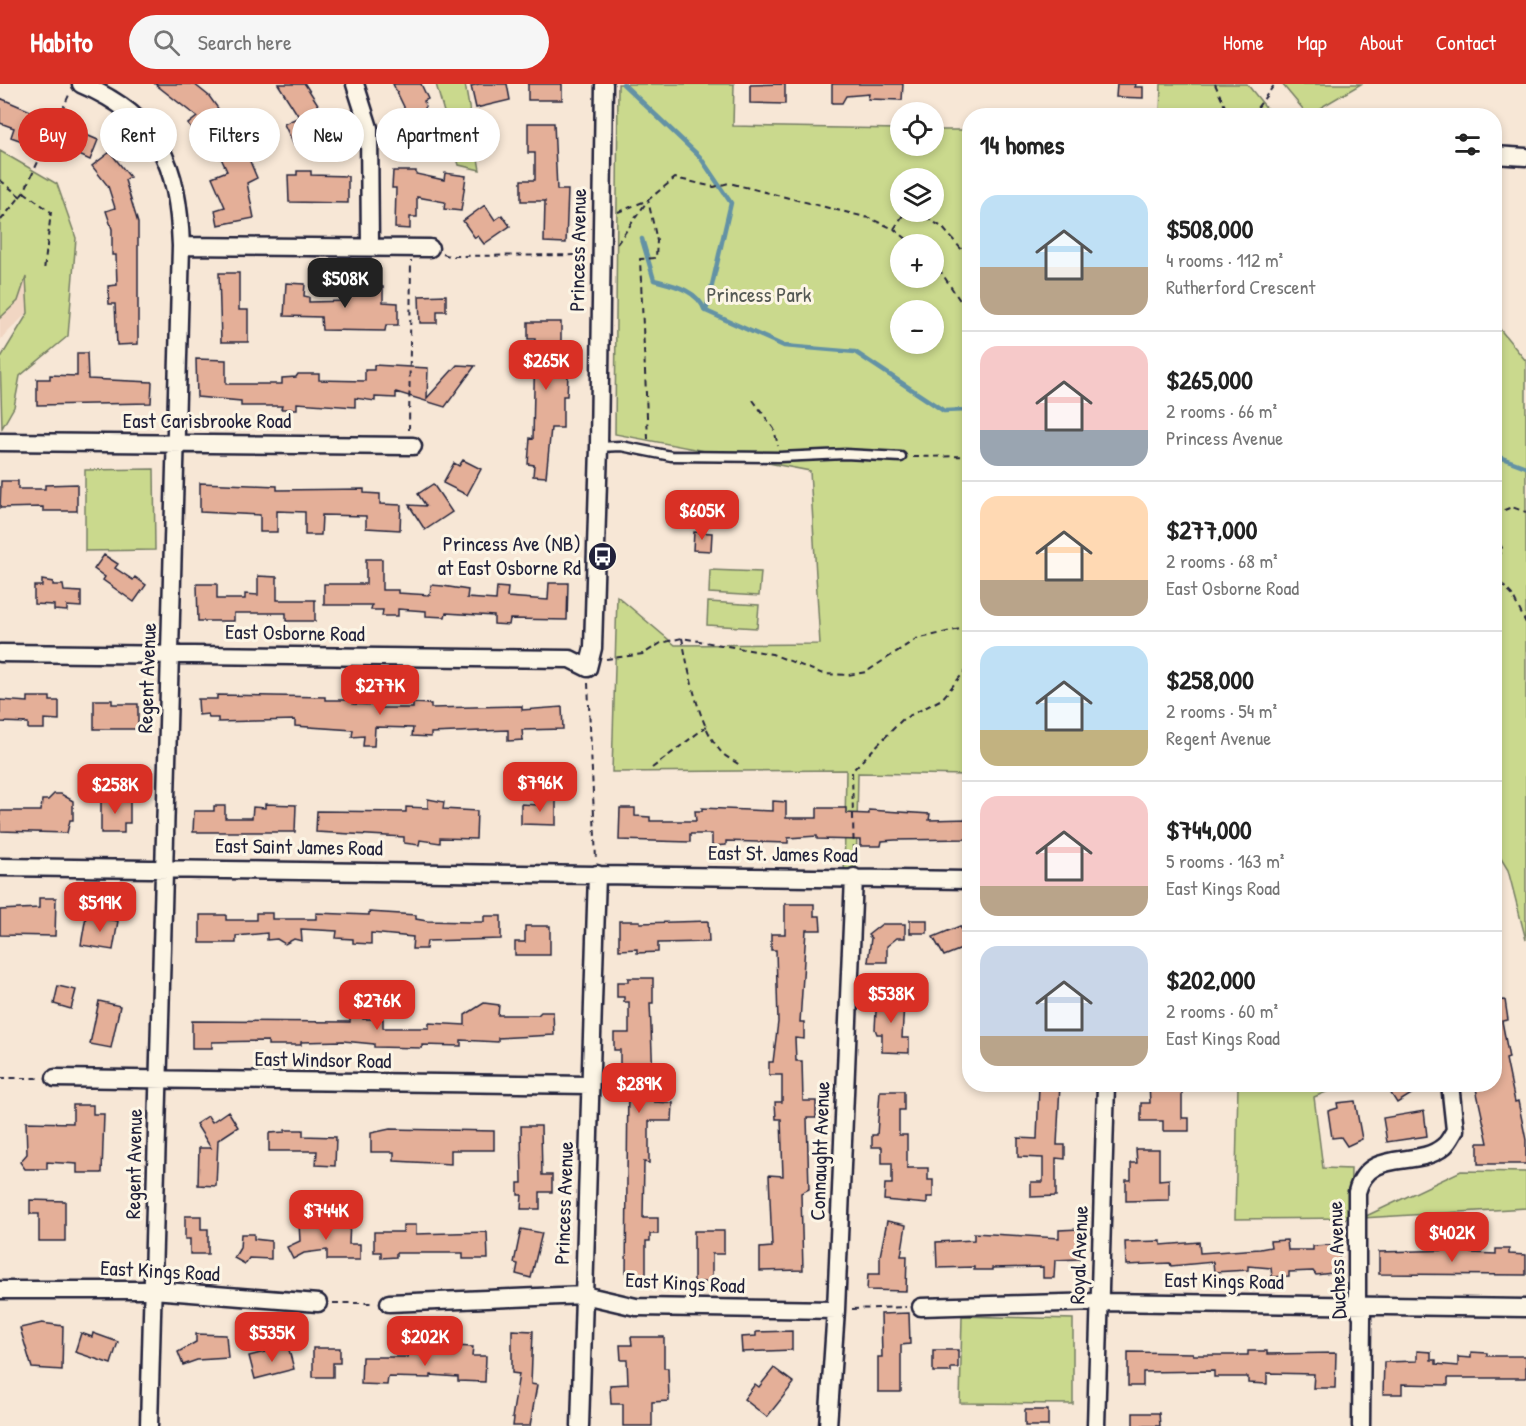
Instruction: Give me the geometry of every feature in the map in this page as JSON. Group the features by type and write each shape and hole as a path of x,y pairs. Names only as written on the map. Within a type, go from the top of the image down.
{"street":[{"path":"355,84 369,128 370,247"},
{"name":"Princess Avenue","path":"589,665 593,648 599,447 600,219 604,84"},
{"name":"Regent Avenue","path":"76,86 110,96 148,129 170,165 180,203 181,246 171,653 149,1426"},
{"path":"1502,156 1526,157"},
{"path":"181,246 370,247 411,250 430,248"},
{"name":"East Carisbrooke Road","path":"0,442 411,445"},
{"name":"East Osborne Road","path":"0,653 570,659 589,665"},
{"name":"East Saint James Road","path":"0,867 597,874"},
{"name":"Princess Avenue","path":"580,1426 597,874"},
{"name":"East St. James Road","path":"597,874 962,880"},
{"name":"Connaught Avenue","path":"828,1426 836,1310 854,877"},
{"name":"East Windsor Road","path":"55,1078 590,1085"},
{"name":"Royal Avenue","path":"1096,1426 1106,1092"},
{"name":"Duchess Avenue","path":"1361,1426 1362,1316 1357,1306 1357,1192 1360,1181 1372,1167 1427,1155 1444,1146 1455,1130 1451,1092"},
{"name":"East Kings Road","path":"0,1290 153,1290 318,1304"},
{"name":"East Kings Road","path":"389,1304 584,1295 636,1307 836,1310"},
{"name":"East Kings Road","path":"921,1306 1100,1302 1526,1308"}],"lane":[{"path":"599,447 621,446 671,456 780,458 845,454 901,457"}],"path":[{"path":"1215,84 1226,108"},
{"path":"1257,108 1275,84"},
{"path":"1,220 24,192 76,86"},
{"path":"430,248 449,256 600,255 612,252 648,200 675,178 714,187 729,183 869,218 900,234"},
{"path":"0,180 21,197"},
{"path":"24,192 51,212 44,271"},
{"path":"600,219 648,200"},
{"path":"648,200 657,241 656,258 640,259 649,450"},
{"path":"894,229 899,222"},
{"path":"934,222 942,227 962,250"},
{"path":"411,250 411,445"},
{"path":"944,276 962,304"},
{"path":"753,400 774,429 780,458"},
{"path":"901,457 962,456"},
{"path":"1502,511 1512,507 1526,512"},
{"path":"1502,584 1512,595 1526,623"},
{"path":"597,874 589,665 643,654 661,643 682,638 772,654 823,674 848,675 866,672 916,639 962,629"},
{"path":"682,638 693,692 707,726 722,753 741,766"},
{"path":"854,877 852,771 903,719 942,699 962,675"},
{"path":"652,768 707,726"},
{"path":"0,1078 55,1078"},
{"path":"318,1304 389,1304"},
{"path":"836,1310 921,1306"}],"shaded area":[{"path":"0,209 44,296 0,340"}],"green space":[{"path":"436,84 465,84 469,108 443,108"},
{"name":"Princess Park","path":"618,84 734,84 733,126 890,129 890,156 944,156 944,130 962,130 962,775 858,773 856,880 844,880 846,770 612,772 617,596 675,645 820,644 810,471 615,434"},
{"path":"1161,84 1247,84 1266,108 1160,108"},
{"path":"1282,84 1361,84 1320,108 1302,108"},
{"path":"0,151 57,184 76,238 68,336 20,376 14,407 2,428 0,359 28,313 26,277 18,301 0,318"},
{"path":"458,162 479,162 480,170 459,165"},
{"path":"1502,332 1526,361 1526,940 1508,870 1502,860"},
{"path":"154,469 155,550 85,551 85,470"},
{"path":"710,570 761,572 759,596 709,593"},
{"path":"708,602 759,605 757,628 707,625"},
{"path":"1238,1092 1326,1092 1314,1097 1323,1168 1351,1169 1350,1218 1235,1219"},
{"path":"1461,1171 1526,1172 1526,1208 1362,1218"},
{"path":"962,1316 1073,1319 1073,1404 960,1403"}],"building":[{"path":"155,84 194,84 209,96 218,108 189,108 189,111"},
{"path":"278,84 305,84 320,108 293,108"},
{"path":"393,84 421,84 428,99 424,101 425,108 405,108"},
{"path":"507,84 510,100 476,108 471,86"},
{"path":"528,84 562,84 562,100 528,100"},
{"path":"785,84 785,104 750,103 750,85"},
{"path":"832,84 903,84 902,100 868,99 869,94 846,96 842,103 832,103"},
{"path":"1117,84 1136,84 1135,87 1143,87 1143,98 1116,97"},
{"path":"0,98 23,108 18,108 18,140 11,137 14,128 0,123"},
{"path":"292,120 292,141 284,124"},
{"path":"528,123 554,123 557,190 568,190 566,243 544,242 545,201 521,201 521,180 535,180 535,153 528,153"},
{"path":"88,136 98,140 90,160 88,159"},
{"path":"100,160 100,162 118,162 130,177 125,180 138,223 138,344 117,345 115,304 109,304 108,286 117,285 116,255 112,255 112,229 106,211 115,208 108,186 92,166"},
{"path":"223,162 250,162 257,178 247,183 254,218 218,225 215,210 225,207 212,177 227,171"},
{"path":"297,171 311,171 311,175 348,176 348,203 289,202 288,175 297,175"},
{"path":"393,171 416,171 416,174 444,180 445,173 466,176 461,211 444,209 445,202 417,197 417,217 410,217 410,229 395,228 396,188 392,188"},
{"path":"485,205 495,220 502,215 510,226 484,244 478,236 475,238 463,221"},
{"path":"219,273 239,273 239,310 248,310 248,342 221,342"},
{"path":"286,283 305,284 304,296 309,297 309,302 348,301 348,284 383,287 383,302 398,303 398,325 386,325 385,331 322,330 321,317 284,316"},
{"path":"446,295 446,311 437,311 437,323 420,323 419,296"},
{"path":"528,322 561,322 561,374 568,374 567,396 563,396 563,428 551,428 546,477 533,476 534,465 528,464 530,438 533,439 535,339 528,339"},
{"path":"77,353 87,353 88,379 152,382 151,403 37,405 37,379 50,379 50,375 77,376"},
{"path":"196,359 226,360 226,384 282,384 282,378 296,377 298,374 319,374 319,380 365,381 365,370 374,370 374,365 428,368 427,398 457,365 475,366 445,407 396,392 396,398 375,397 375,401 355,398 355,407 297,403 297,409 281,409 282,406 241,406 241,401 197,397"},
{"path":"463,460 481,469 467,495 443,483 454,463 459,466"},
{"path":"1,481 18,481 18,489 45,489 45,485 77,484 77,511 43,511 43,507 0,508"},
{"path":"200,483 277,486 277,490 364,489 364,493 380,494 380,504 401,505 400,530 366,528 366,516 322,515 321,535 305,535 305,512 277,511 277,532 260,532 260,515 200,512"},
{"path":"433,484 452,512 425,530 409,505 426,506 418,494"},
{"path":"694,532 712,533 711,551 693,550"},
{"path":"104,555 118,564 115,568 133,580 135,577 146,585 134,602 103,580 105,577 94,569"},
{"path":"366,559 382,559 382,590 398,590 398,593 430,595 431,585 468,590 467,598 496,600 497,587 508,588 507,597 548,600 549,583 568,583 567,620 510,619 509,625 494,624 494,616 446,613 445,617 426,616 426,611 398,609 398,616 382,616 383,610 371,610 372,605 324,605 324,584 366,584"},
{"path":"258,576 277,577 277,600 315,600 315,621 286,621 286,613 234,613 234,621 198,621 197,584 217,584 217,599 245,599 245,594 258,595"},
{"path":"42,580 53,582 53,585 63,585 64,591 81,592 81,607 67,606 67,611 54,610 54,605 34,604 34,586 42,586"},
{"path":"217,695 325,697 325,700 353,700 353,704 376,705 376,708 413,708 413,703 431,704 431,708 522,706 522,710 562,707 563,729 522,730 523,740 508,741 508,730 431,733 431,737 412,736 413,728 375,727 374,746 363,746 364,736 352,737 353,730 295,726 295,720 218,722 218,718 209,718 208,714 199,715 198,699 217,699"},
{"path":"28,697 50,697 50,701 59,701 59,720 44,719 44,729 28,729 28,723 0,722 0,700 28,702"},
{"path":"94,700 112,700 112,704 138,704 138,729 94,729"},
{"path":"93,768 111,768 111,792 93,792"},
{"path":"54,794 61,794 73,801 73,820 70,820 67,833 0,831 0,811 41,811 42,800 48,800"},
{"path":"101,799 130,799 130,823 124,823 124,833 101,833"},
{"path":"428,799 444,802 443,809 477,811 476,839 440,838 440,843 420,840 419,845 404,843 404,837 316,832 317,811 406,812 406,807 428,808"},
{"path":"539,799 556,799 556,825 521,824 521,804 539,805"},
{"path":"773,801 786,802 786,818 817,818 817,808 846,808 846,813 869,814 869,810 930,814 929,820 962,819 962,839 882,841 881,846 860,846 860,840 817,839 817,836 788,838 788,843 726,841 726,845 712,846 712,834 690,834 690,842 619,840 620,808 635,808 635,816 650,817 650,821 696,821 695,811 702,811 702,808 773,811"},
{"path":"265,804 296,805 295,832 193,832 194,811 214,811 214,806 225,806 225,818 252,818 253,807 265,808"},
{"path":"39,898 56,898 55,936 0,935 0,910 39,908"},
{"path":"785,904 814,904 814,916 820,916 821,930 806,930 800,1022 804,1022 804,1039 795,1038 796,1061 802,1061 803,1101 816,1101 816,1118 807,1118 809,1189 801,1193 803,1270 760,1271 760,1248 772,1247 769,1175 783,1176 781,1119 776,1119 775,1102 782,1102 782,1075 769,1075 769,1062 773,1062 778,1022 776,950 771,950 771,934 785,934"},
{"path":"369,912 416,915 416,919 427,921 484,922 484,916 501,916 501,939 427,941 426,949 412,949 413,937 371,933 371,944 353,943 353,939 336,938 337,931 301,929 302,941 294,939 285,944 277,939 267,940 267,933 236,936 236,943 200,943 200,915 226,915 226,920 256,920 256,913 272,913 272,919 316,919 316,913 369,915"},
{"path":"86,916 118,921 113,950 81,945"},
{"path":"910,920 927,920 927,933 910,933"},
{"path":"619,921 640,921 640,923 708,921 709,942 658,943 658,952 637,953 637,949 619,950"},
{"path":"882,924 905,924 905,938 897,938 887,946 887,962 868,962 871,938 868,935"},
{"path":"525,926 550,926 550,955 515,955 515,942 525,942"},
{"path":"960,926 962,949 944,956 933,937"},
{"path":"628,978 653,978 653,1003 650,1003 654,1102 673,1103 672,1121 649,1121 649,1163 644,1162 643,1218 658,1218 658,1234 650,1234 650,1241 646,1241 646,1276 626,1275 628,1084 627,1069 620,1069 620,1050 614,1050 614,1033 629,1033 629,1002 624,1002 624,997 617,997 617,982 628,982"},
{"path":"58,986 76,990 71,1009 54,1004"},
{"path":"877,995 901,995 901,1003 904,1003 902,1038 909,1038 909,1053 882,1052 882,1034 877,1034 875,1029"},
{"path":"1502,1000 1505,1000 1508,1020 1502,1021"},
{"path":"99,1001 120,1006 111,1048 90,1044"},
{"path":"484,1003 499,1005 498,1015 538,1015 541,1012 553,1012 554,1035 498,1038 498,1042 461,1040 461,1046 422,1045 422,1048 374,1047 374,1044 343,1041 268,1045 268,1041 212,1042 212,1048 192,1048 192,1021 350,1022 350,1015 363,1014 363,1019 383,1019 383,1028 429,1028 429,1023 465,1025 465,1015"},
{"path":"1502,1021 1509,1058 1506,1059 1526,1140 1526,1164 1478,1164 1478,1143 1488,1143 1477,1092 1502,1092"},
{"path":"880,1091 904,1091 904,1110 899,1110 899,1135 907,1135 907,1168 928,1168 928,1180 933,1180 933,1197 927,1197 927,1204 884,1200 885,1184 892,1184 892,1163 882,1163 882,1147 872,1147 872,1135 877,1135"},
{"path":"1039,1092 1060,1092 1057,1145 1065,1145 1065,1159 1056,1158 1056,1196 1031,1197 1031,1182 1043,1182 1043,1158 1018,1157 1018,1138 1037,1139"},
{"path":"1149,1092 1182,1092 1182,1118 1189,1118 1189,1131 1163,1131 1163,1121 1141,1121 1141,1103 1150,1103"},
{"path":"1390,1092 1412,1092 1413,1093 1397,1103"},
{"path":"1355,1101 1362,1139 1347,1146 1341,1137 1332,1138 1328,1111 1338,1108 1337,1103"},
{"path":"73,1105 93,1105 93,1114 104,1114 102,1173 77,1173 77,1164 47,1162 47,1169 25,1169 20,1162 27,1154 26,1122 73,1123"},
{"path":"228,1111 238,1127 218,1140 216,1186 198,1185 199,1148 211,1148 196,1124 208,1116 212,1122"},
{"path":"1424,1111 1427,1136 1387,1142 1383,1118"},
{"path":"521,1126 541,1126 542,1175 552,1175 552,1192 540,1192 540,1209 521,1209 522,1195 518,1195 518,1183 522,1183"},
{"path":"390,1129 494,1131 494,1150 451,1150 451,1164 394,1161 394,1152 371,1152 371,1133"},
{"path":"285,1130 303,1130 303,1136 336,1137 335,1166 316,1165 317,1151 269,1151 269,1133 285,1132"},
{"path":"1136,1149 1159,1149 1159,1180 1169,1179 1169,1200 1126,1201 1126,1180 1131,1180 1131,1163 1137,1163"},
{"path":"30,1200 65,1201 65,1241 39,1241 39,1214 30,1214"},
{"path":"185,1216 201,1216 201,1229 208,1229 208,1254 190,1254 190,1239 185,1239"},
{"path":"327,1221 350,1221 349,1244 360,1244 360,1260 327,1260 327,1250 304,1253 293,1259 287,1247 300,1241 299,1223 327,1223"},
{"path":"887,1221 906,1225 901,1256 907,1256 906,1291 867,1290 868,1274 880,1274 880,1256"},
{"path":"403,1225 416,1225 416,1234 487,1232 488,1259 463,1259 463,1253 396,1253 396,1257 381,1258 381,1252 374,1252 374,1232 403,1232"},
{"path":"521,1229 542,1233 531,1278 516,1274 518,1264 514,1263"},
{"path":"1079,1229 1079,1259 1055,1260 1054,1278 1043,1278 1043,1267 992,1268 992,1270 974,1270 974,1267 937,1268 936,1242 974,1240 974,1233 1059,1238 1059,1230"},
{"path":"694,1231 724,1231 724,1254 712,1254 712,1282 694,1282"},
{"path":"241,1234 254,1234 254,1239 271,1241 271,1259 249,1258 245,1264 234,1258 240,1248"},
{"path":"1287,1240 1288,1250 1313,1250 1313,1246 1330,1245 1330,1253 1339,1252 1340,1272 1316,1275 1313,1271 1289,1272 1289,1276 1272,1277 1271,1268 1248,1266 1248,1270 1214,1272 1213,1262 1171,1266 1170,1263 1126,1265 1125,1242 1161,1241 1161,1245 1199,1242 1200,1253 1260,1249 1271,1247 1270,1241"},
{"path":"1456,1246 1471,1247 1471,1253 1496,1254 1496,1249 1509,1249 1509,1254 1526,1255 1526,1275 1379,1274 1379,1252 1456,1250"},
{"path":"909,1313 910,1344 901,1345 901,1392 878,1392 878,1357 882,1357 881,1314"},
{"path":"42,1323 63,1326 62,1370 32,1368 20,1328"},
{"path":"512,1330 533,1331 531,1384 537,1385 530,1426 513,1426 514,1418 512,1418 519,1374 512,1373"},
{"path":"792,1331 792,1350 742,1352 741,1337 756,1336 756,1332"},
{"path":"81,1333 92,1337 93,1333 118,1342 111,1364 75,1352"},
{"path":"196,1334 226,1335 228,1358 197,1360 183,1365 178,1352 196,1342"},
{"path":"631,1337 664,1337 664,1368 668,1368 669,1401 652,1402 652,1426 623,1426 623,1404 611,1404 610,1385 628,1384 627,1360 621,1360 620,1345 632,1345"},
{"path":"288,1346 294,1369 255,1379 249,1356"},
{"path":"454,1346 473,1347 472,1356 486,1356 485,1382 458,1381 458,1377 431,1375 431,1378 388,1377 387,1385 361,1384 362,1357 408,1357 408,1354 454,1356"},
{"path":"313,1348 340,1348 340,1363 333,1363 333,1377 313,1377"},
{"path":"933,1350 958,1350 958,1368 951,1368 951,1372 933,1372"},
{"path":"1248,1351 1267,1351 1267,1354 1336,1353 1335,1388 1313,1388 1314,1374 1267,1373 1267,1384 1248,1383 1248,1377 1214,1377 1214,1371 1143,1372 1143,1386 1128,1386 1128,1352 1248,1355"},
{"path":"1417,1351 1431,1352 1431,1360 1436,1360 1436,1364 1458,1366 1458,1357 1471,1358 1471,1352 1487,1353 1487,1356 1526,1356 1526,1378 1448,1378 1448,1385 1402,1384 1402,1394 1383,1394 1384,1362 1417,1361"},
{"path":"774,1368 794,1383 767,1417 744,1399 755,1384 759,1387"},
{"path":"1025,1410 1048,1410 1048,1426 1025,1426"},
{"path":"1133,1413 1159,1413 1160,1426 1133,1426"}],"waterway":[{"path":"623,84 700,157 731,203 706,311 784,346 855,352 944,411 962,410"},
{"path":"642,239 654,280 677,286 691,293 702,304 705,311"},
{"path":"1502,458 1526,467"}],"place":[{"name":"Princess Ave (NB) at East Osborne Rd","path":"602,556"}]}
